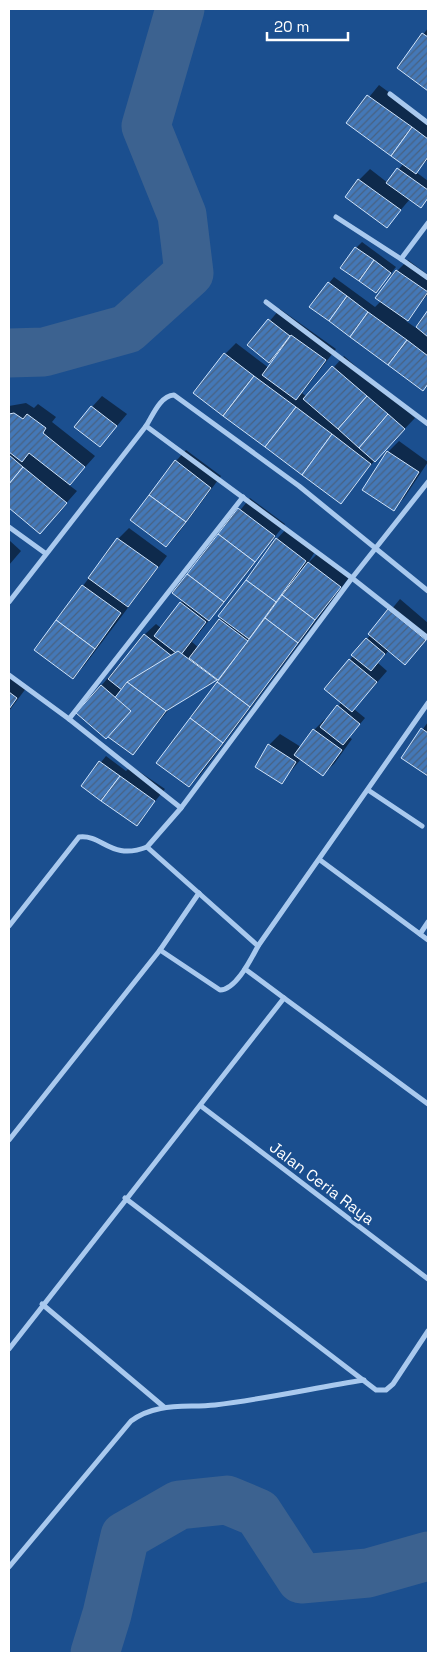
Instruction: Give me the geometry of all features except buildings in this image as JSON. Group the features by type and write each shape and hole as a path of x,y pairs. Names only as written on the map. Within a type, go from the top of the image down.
{"street":[{"path":"390,94 428,123"},
{"path":"336,217 428,278"},
{"path":"401,259 428,223"},
{"path":"266,302 428,424"},
{"path":"9,602 45,553 146,426 160,402 174,395 300,486 428,591"},
{"path":"146,426 352,578 428,638"},
{"path":"9,926 79,838 91,839 118,851 138,850 146,847 182,808 352,578 428,482"},
{"path":"69,719 243,497"},
{"path":"9,526 45,553"},
{"path":"9,675 69,719 182,808"},
{"path":"160,950 220,990 229,988 245,969 258,946 320,860 428,703"},
{"path":"368,790 422,826"},
{"path":"146,847 258,946"},
{"path":"320,860 428,940"},
{"path":"9,1140 160,950 199,893"},
{"path":"420,934 428,922"},
{"path":"245,969 428,1104"},
{"path":"9,1348 284,998"},
{"name":"Jalan Ceria Raya","path":"201,1106 428,1280"},
{"path":"125,1198 376,1390 386,1390 393,1384 428,1331"},
{"path":"42,1304 164,1406"},
{"path":"9,1567 130,1421 149,1410 164,1406 215,1405 364,1380"}],"waterway":[{"path":"9,353 44,352 127,329 189,273 182,215 146,126 180,9"},
{"path":"95,1653 107,1614 125,1536 179,1505 227,1500 258,1513 301,1579 368,1573 428,1556"}]}
